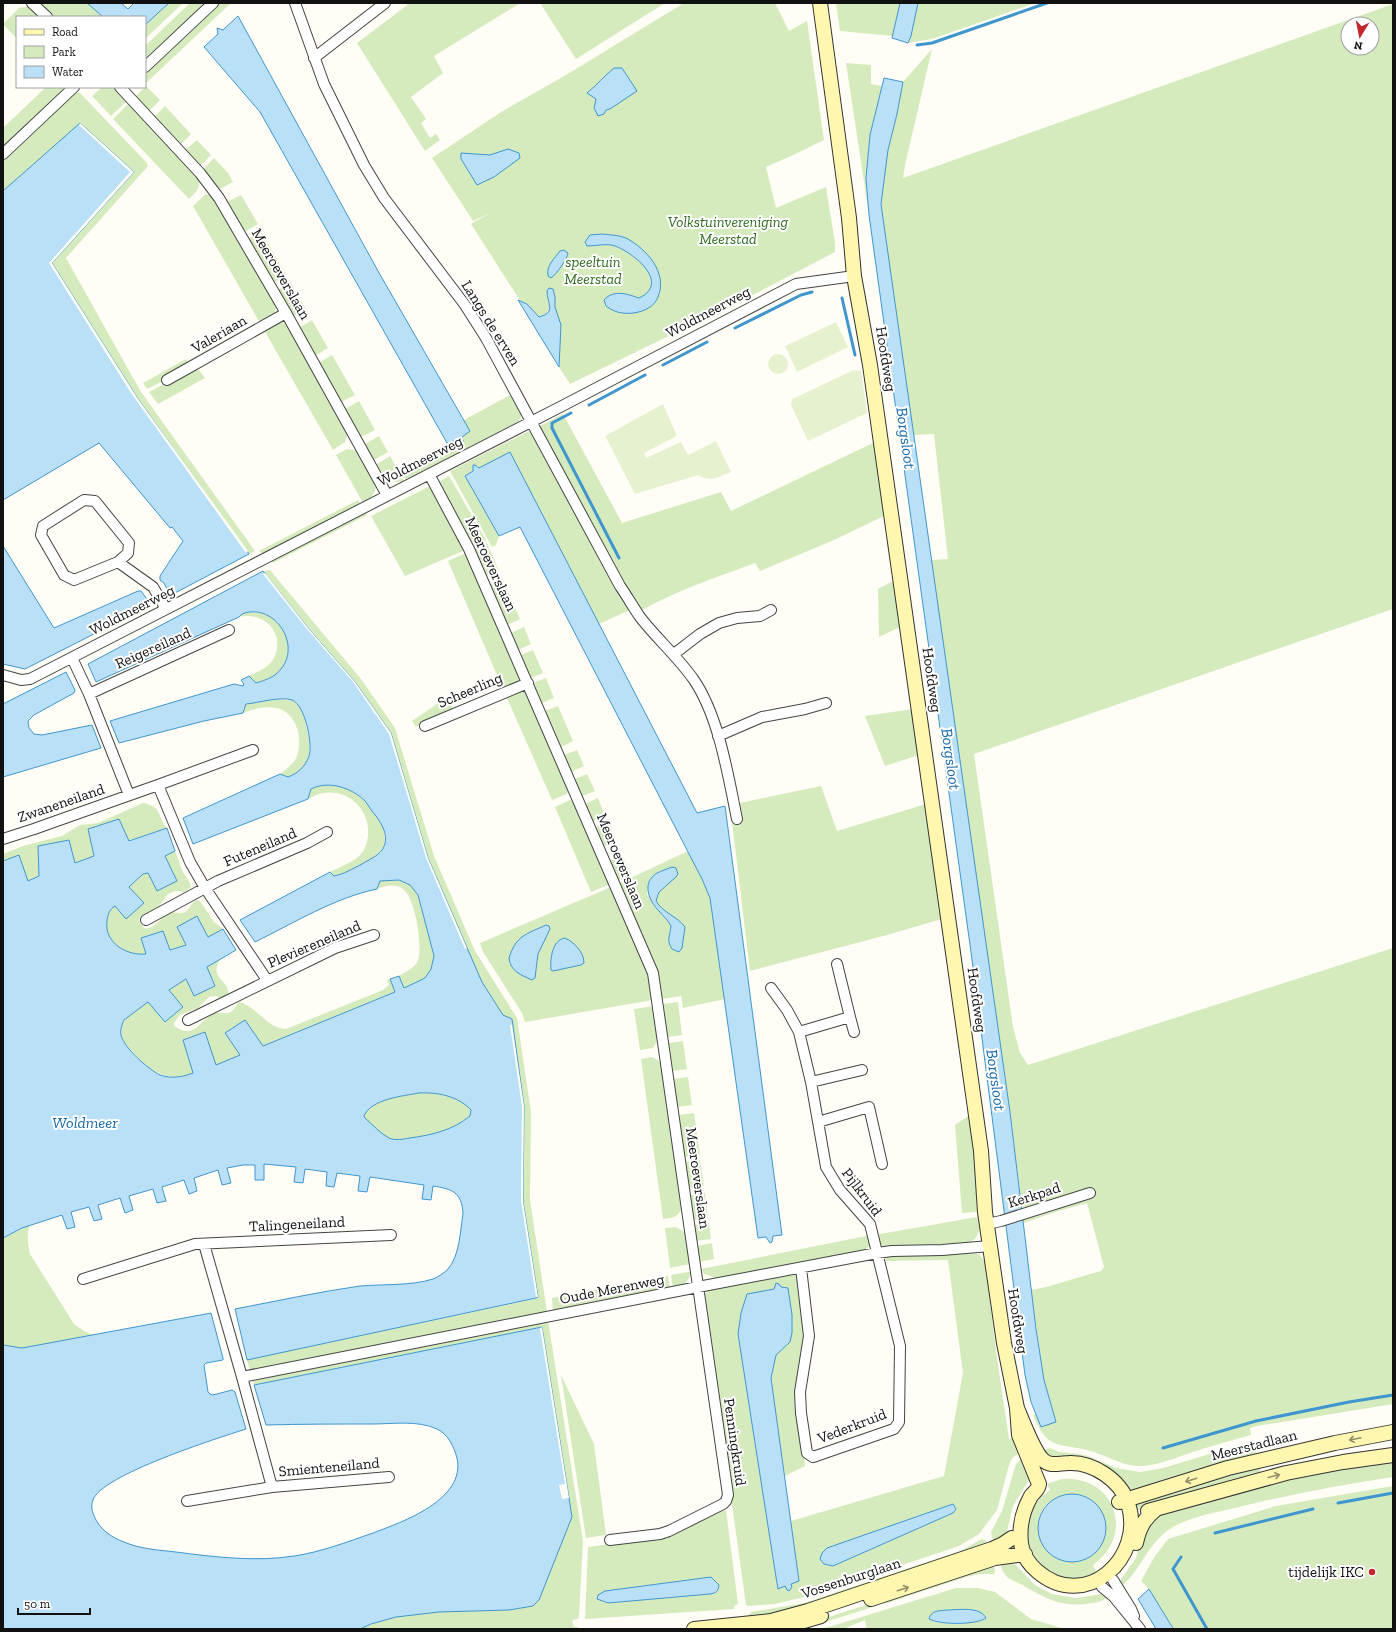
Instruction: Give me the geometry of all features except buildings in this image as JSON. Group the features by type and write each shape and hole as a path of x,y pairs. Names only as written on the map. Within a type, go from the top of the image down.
{"main road":[{"name":"Hoofdweg","path":"820,3 849,218 854,276 870,365 981,1151 987,1224 1004,1343 1017,1408 1019,1435 1038,1481"},
{"name":"Hoofdweg","path":"1017,1408 1035,1448 1042,1459 1051,1464 1070,1463 1092,1467 1111,1479 1119,1487 1122,1501"},
{"name":"Meerstadlaan","path":"1122,1501 1228,1468 1335,1443 1393,1432"},
{"path":"1135,1526 1156,1509 1236,1485 1286,1473 1343,1462 1393,1455"},
{"path":"1063,1470 1083,1472 1102,1480 1122,1501 1135,1526 1133,1554 1108,1580 1090,1591 1077,1593 1052,1589 1031,1576 1012,1538 1012,1527 1018,1506 1026,1492 1038,1481 1050,1474 1063,1470"},
{"path":"1020,1554 1022,1516 1028,1501 1039,1487 1038,1481"},
{"path":"1108,1580 1106,1566 1116,1553 1123,1535 1122,1501"},
{"name":"Vossenburglaan","path":"694,1629 771,1621 808,1611 1004,1544 1012,1538"},
{"name":"Vossenburglaan","path":"777,1629 803,1622 995,1558 1020,1554"}],"street":[{"path":"32,3 46,16"},
{"path":"146,66 213,3"},
{"name":"Langs de erven","path":"295,3 324,84 364,165 384,198 465,306 486,338 620,586 640,617 674,654 694,681 705,702 718,736 737,819"},
{"path":"314,58 385,3"},
{"path":"3,154 73,88"},
{"name":"Meeroeverslaan","path":"122,88 200,173 220,198 286,313 387,496"},
{"name":"Woldmeerweg","path":"3,675 21,680 30,679 796,284 854,276"},
{"name":"Valeriaan","path":"167,380 286,313"},
{"name":"Meeroeverslaan","path":"430,474 469,549 653,973 698,1287"},
{"path":"84,500 95,501 129,543 128,553 118,562 74,580 64,575 45,542 41,535 43,526 84,500"},
{"path":"118,562 153,587 166,609"},
{"path":"674,654 700,634 719,623 738,618 760,616 771,610"},
{"name":"Reigereiland","path":"89,694 229,630"},
{"path":"72,658 89,694"},
{"name":"Scheerling","path":"425,726 528,683"},
{"name":"Zwaneneiland","path":"89,694 129,795"},
{"path":"718,736 762,716 805,709 826,703"},
{"name":"Zwaneneiland","path":"3,839 253,750"},
{"path":"158,785 190,862 205,888"},
{"name":"Futeneiland","path":"146,920 205,888 307,843 327,832"},
{"name":"Pleviereneiland","path":"205,888 267,980"},
{"name":"Pleviereneiland","path":"188,1020 335,948 374,935"},
{"path":"837,964 854,1032"},
{"name":"Pijlkruid","path":"771,988 787,1010 798,1032 811,1082 826,1167 840,1190 870,1224 877,1254"},
{"path":"798,1032 850,1017"},
{"path":"811,1082 862,1070"},
{"path":"818,1122 869,1108 882,1164"},
{"name":"Kerkpad","path":"987,1224 1090,1193"},
{"name":"Talingeneiland","path":"82,1278 195,1244 391,1235"},
{"path":"204,1244 242,1378"},
{"name":"Oude Merenweg","path":"242,1378 698,1287 892,1251 942,1250 990,1246"},
{"name":"Vederkruid","path":"801,1268 809,1336 800,1392 801,1413 807,1453 813,1457 894,1429 899,1422 900,1346 877,1254"},
{"name":"Penningkruid","path":"610,1540 660,1534 669,1531 723,1504 728,1495 698,1287"},
{"name":"Smienteneiland","path":"242,1378 272,1487"},
{"name":"Smienteneiland","path":"187,1501 272,1487 389,1477"},
{"path":"1108,1580 1114,1597 1138,1626"}],"green space":[{"path":"39,3 87,3 102,16 53,16"},
{"path":"169,3 183,3 146,38 146,24"},
{"path":"190,3 205,3 146,59 146,45"},
{"path":"220,3 231,3 146,83 146,73"},
{"path":"410,3 520,3 434,56 443,73 411,97 426,119 421,123 430,138 436,134 440,140 425,151 357,43"},
{"path":"540,3 665,3 576,59"},
{"path":"684,3 775,3 789,31 807,21 824,140 766,167 776,208 826,187 835,243 835,252 751,296 570,384 559,367 560,363 471,224 490,213 473,221 432,158 501,112 566,75"},
{"path":"836,3 900,3 893,36 840,31"},
{"path":"918,3 1035,3 932,39 908,43 911,36"},
{"path":"1393,4 1393,609 974,754 1013,1027 1020,1053 1028,1065 1393,948 1393,1404 1257,1426 1250,1428 1251,1435 1166,1461 1144,1466 1129,1465 1087,1450 1054,1443 1043,1434 1033,1415 1036,1414 1041,1427 1056,1422 1044,1380 1031,1290 1101,1271 1104,1267 1087,1203 1024,1223 1010,1112 931,560 948,559 934,434 914,435 881,204 888,149 903,82 932,49 903,178 1340,23 1340,56 1380,56 1380,16 1359,16"},
{"path":"28,7 40,16 16,16 16,38 3,24 19,8"},
{"path":"846,63 871,65 871,84 882,86 870,135 866,178 869,215"},
{"path":"146,86 160,100 149,111 135,97 144,88 146,88"},
{"path":"45,88 66,88 3,147 3,128"},
{"path":"101,88 114,88 127,101 111,116 92,96"},
{"path":"74,92 80,93 147,163 148,166 66,258 141,392 255,551 249,554 138,399 52,263 134,172 80,124 3,191 3,160"},
{"path":"129,103 198,176 199,186 196,192 189,199 113,119"},
{"path":"165,106 191,134 180,145 154,117"},
{"path":"197,140 211,155 200,166 185,150"},
{"path":"214,158 228,173 233,182 220,189 203,169"},
{"path":"206,194 212,195 275,304 276,308 274,314 260,323 193,206"},
{"path":"241,195 258,224 244,232 227,202"},
{"path":"261,231 287,276 273,283 248,239"},
{"path":"290,282 306,309 292,317 277,290"},
{"path":"312,320 328,348 315,356 299,328"},
{"path":"280,322 285,323 288,326 348,431 345,442 333,450 264,330"},
{"path":"836,322 848,347 797,372 785,346"},
{"path":"774,354 782,354 788,360 788,368 782,374 774,374 768,368 768,360"},
{"path":"332,355 355,395 341,402 319,363"},
{"path":"186,359 188,363 167,379 147,389 143,383"},
{"path":"195,370 199,370 205,378 158,404 149,392 168,382 170,385"},
{"path":"854,370 861,371 867,413 808,441 791,405 792,399"},
{"path":"512,394 522,412 517,423 407,481 400,469 447,443 453,442 462,437 470,431 464,420"},
{"path":"359,401 375,430 361,437 345,409"},
{"path":"663,404 677,436 644,453 646,458 681,442 688,455 716,441 731,472 711,479 698,475 635,494 605,436"},
{"path":"563,414 622,523 721,492 731,511 877,441 886,515 834,540 760,571 755,563 684,590 642,610 629,593 540,426"},
{"path":"529,431 534,434 632,609 599,624 510,453 479,468 477,466 473,471 465,476 499,536 496,545 492,547 450,471"},
{"path":"379,436 388,452 374,460 365,444"},
{"path":"347,449 359,451 376,485 372,496 363,503 336,455"},
{"path":"390,456 404,481 391,481 385,476 377,464"},
{"path":"449,476 486,541 473,546 441,484 440,481"},
{"path":"428,487 431,488 465,550 405,576 371,516"},
{"path":"358,500 360,504 264,554 259,551"},
{"path":"365,511 367,515 273,563 270,559"},
{"path":"487,543 499,571 486,576 474,549"},
{"path":"466,553 520,676 516,683 503,689 448,561"},
{"path":"270,570 361,679 395,728 434,856 475,951 517,1018 531,1112 530,1200 547,1312 250,1371 247,1360 535,1299 538,1296 523,1201 524,1106 512,1019 503,1015 482,982 428,858 391,733 355,682 263,571"},
{"path":"502,579 520,619 507,625 490,584"},
{"path":"895,580 902,626 879,637 878,589"},
{"path":"246,612 264,614 270,617 279,625 287,639 288,654 281,669 271,678 255,683 249,676 270,664 277,649 277,640 275,632 264,621 257,617 239,617"},
{"path":"524,627 531,644 518,650 511,633"},
{"path":"533,650 543,673 531,678 521,655"},
{"path":"546,678 554,698 542,703 533,683"},
{"path":"525,690 527,691 569,788 567,794 552,800 507,698"},
{"path":"447,697 452,703 452,709 416,727 412,721"},
{"path":"281,699 292,700 300,707 310,747 307,761 303,767 288,777 280,774 296,759 299,749 299,734 293,720 289,715 276,708 259,708 243,713 246,704"},
{"path":"558,706 573,741 561,747 545,711"},
{"path":"913,709 919,755 885,766 865,716"},
{"path":"577,750 584,766 571,772 564,755"},
{"path":"587,774 595,791 582,796 575,779"},
{"path":"334,785 351,791 367,804 381,824 385,839 381,850 370,860 354,869 333,876 330,872 353,861 363,852 368,836 368,826 361,809 355,802 347,797 338,793 329,792 318,794 308,799 311,789 316,786"},
{"path":"821,786 837,831 926,804 942,919 750,971 730,805"},
{"path":"598,798 605,816 593,821 585,804"},
{"path":"570,800 575,802 610,884 591,892 555,807"},
{"path":"143,803 149,804 156,809 167,828 128,841 88,830 94,856 75,863 38,846 39,876 28,881 3,861 3,854 23,846 62,836 80,825 98,823"},
{"path":"608,822 616,841 604,846 596,827"},
{"path":"175,851 182,870 191,885 190,888 184,892 176,891 168,894 160,905 140,917 139,921 144,928 152,927 170,912 185,912 194,901 197,900 200,901 214,922 223,929 208,937 197,916 186,945 170,950 163,931 147,954 132,953 118,947 109,936 107,929 109,912 115,905 126,918 143,903 129,887 165,856"},
{"path":"688,851 710,898 725,999 683,1008 681,996 662,999 658,970 620,883","holes":["649,882 666,885 659,892 656,901 659,906 668,913 679,952 669,934 671,926 669,922 647,894"]},
{"path":"623,856 631,874 618,880 610,861"},
{"path":"388,879 399,880 410,885 418,895 434,956 431,969 425,978 404,989 399,976 413,968 417,963 419,954 419,934 411,902 403,889 397,886 387,886 377,889 380,881"},
{"path":"611,887 649,975 653,1000 525,1022 522,1013 483,952 480,943","holes":["522,937 543,941 538,954 536,972"]},
{"path":"220,959 217,966 217,971 228,990 228,994 220,998 215,996 209,997 198,1008 180,1015 174,1023 174,1026 181,1030 191,1030 213,1014 231,1012 239,1002 251,1008 273,1025 286,1029 383,990 389,985 387,980 390,979 395,992 262,1046 245,1021 241,1055 216,1065 205,1032 183,1040 193,1073 176,1077 162,1075 142,1062 124,1042 121,1033 123,1021 148,1002 165,1022 183,1007 168,990 186,979 215,986 207,967"},
{"path":"678,1002 682,1035 668,1037 663,1004"},
{"path":"654,1006 658,1028 656,1043 653,1048 640,1050 634,1009"},
{"path":"683,1041 687,1069 673,1071 669,1043"},
{"path":"652,1057 659,1061 662,1066 682,1207 677,1215 663,1219 641,1059"},
{"path":"688,1077 692,1105 677,1107 674,1079"},
{"path":"419,1093 440,1094 454,1098 466,1105 471,1110 470,1116 457,1125 442,1131 397,1140 389,1138 383,1134 364,1116 368,1110 380,1102 396,1097"},
{"path":"694,1113 700,1155 685,1157 679,1115"},
{"path":"970,1115 974,1149 977,1212 962,1213 955,1125"},
{"path":"700,1160 704,1186 688,1188 685,1162"},
{"path":"705,1193 708,1218 693,1220 689,1195"},
{"path":"977,1217 979,1232 970,1243 884,1247 879,1243 877,1237 880,1234"},
{"path":"709,1223 711,1239 696,1241 693,1225"},
{"path":"30,1225 28,1243 30,1254 74,1324 84,1331 94,1335 22,1348 3,1345 3,1238"},
{"path":"676,1227 686,1233 690,1264 670,1268 665,1228"},
{"path":"866,1236 870,1238 870,1246 863,1250 718,1279 704,1274 701,1269"},
{"path":"712,1243 714,1259 699,1262 697,1246"},
{"path":"959,1253 979,1254 985,1262 1009,1439 1016,1438 1021,1452 1012,1458 1009,1465 997,1510 979,1534 959,1546 813,1595 775,1604 748,1606 746,1605 703,1296 711,1288 791,1274 795,1275 799,1280 805,1332 797,1401 805,1466 785,1476 771,1378 776,1355 790,1342 780,1286 774,1289 738,1334 778,1589 785,1586 787,1590 791,1584 799,1581 791,1521 944,1476 963,1373 948,1260 886,1261 885,1259 888,1257 895,1255","holes":["950,1505 955,1506 956,1509 953,1513 833,1566 826,1565 820,1559 822,1553 833,1546"]},
{"path":"690,1272 690,1275 687,1281 682,1285 673,1288 671,1275"},
{"path":"668,1276 670,1288 553,1312 552,1298"},
{"path":"548,1320 583,1541 579,1616 578,1619 572,1620 574,1627 578,1627 578,1629 360,1629 395,1617 414,1614 452,1610 509,1610 572,1517 542,1327 254,1385 253,1381"},
{"path":"561,1375 594,1444 606,1535 586,1538"},
{"path":"1253,1441 1257,1459 1133,1491 1053,1460 1041,1450 1050,1448 1059,1452 1088,1456 1116,1468 1140,1472 1163,1468"},
{"path":"1022,1458 1030,1478 1013,1506 1006,1536 994,1545 991,1532 1002,1511 1016,1464"},
{"path":"1393,1459 1393,1477 1274,1499 1190,1519 1174,1526 1160,1537 1128,1581 1121,1587 1120,1586 1121,1579 1136,1558 1143,1533 1158,1515 1256,1484"},
{"path":"1259,1464 1262,1477 1134,1511 1132,1504"},
{"path":"1062,1479 1080,1480 1095,1487 1106,1497 1114,1509 1116,1524 1114,1538 1106,1553 1093,1565 1096,1572 1076,1578 1058,1576 1044,1567 1033,1554 1028,1538 1028,1521 1035,1505 1050,1490 1047,1484","holes":["1083,1495 1095,1503 1099,1508 1038,1529 1039,1518 1042,1511 1046,1505 1052,1501 1065,1497"]},
{"path":"1393,1486 1393,1629 1174,1629 1149,1589 1141,1581 1155,1556 1168,1539 1276,1506"},
{"path":"721,1508 723,1511 726,1510 738,1604 734,1606 734,1609 585,1619 588,1547 657,1537","holes":["711,1577 710,1594 608,1603 602,1602 640,1586"]},
{"path":"982,1539 986,1541 987,1545 803,1609 749,1621 748,1616 751,1612 804,1603 960,1551"},
{"path":"999,1560 1012,1562 1035,1585 1052,1594 1076,1598 1101,1594 1107,1598 1095,1603 1074,1605 1054,1601 1008,1578 1003,1572"},
{"path":"993,1564 995,1571 994,1574 980,1574 966,1577 884,1604 883,1599"},
{"path":"956,1588 978,1588 995,1592 1031,1619 1065,1629 867,1629 865,1620 843,1629 822,1629","holes":["947,1610 972,1610 986,1617 981,1620 968,1623 934,1622 934,1612"]},
{"path":"875,1602 876,1606 803,1629 792,1629"}],"water":[{"path":"87,3 121,3 128,9 134,3 169,3 146,24 146,16 102,16"},
{"path":"900,3 918,3 911,36 908,43 892,38"},
{"path":"238,16 378,271 470,431 462,437 462,443 459,443 456,440 447,443 260,112 204,47 218,34 217,28 223,30"},
{"path":"614,68 622,68 637,91 610,109 606,110 604,114 598,116 594,108 596,99 587,93"},
{"name":"Borgsloot","path":"884,78 903,82 888,150 881,204 1010,1112 1036,1329 1044,1380 1056,1422 1041,1427 1031,1402 1025,1375 971,952 869,215 866,178 870,135"},
{"path":"80,123 134,172 52,263 138,399 249,554 173,594 169,593 164,583 160,580 160,576 183,541 172,527 170,528 99,443 3,500 3,191"},
{"path":"508,149 519,153 520,158 494,177 477,185 461,159 461,153 490,155"},
{"path":"602,234 626,238 641,248 654,263 660,279 660,288 658,297 649,308 634,313 626,313 616,312 606,306 604,300 612,294 621,293 639,298 648,292 651,285 650,277 646,269 631,255 623,250 615,246 608,245 587,246 585,242 590,235"},
{"path":"564,250 568,253 566,259 559,270 551,278 548,276 549,266 560,251"},
{"path":"549,288 553,289 555,307 561,325 559,367 518,300 527,304 539,317 545,315 548,313 550,307 547,296 547,291"},
{"path":"510,452 697,813 725,806 782,1235 773,1236 772,1242 770,1243 766,1237 758,1238 710,898 702,879 520,527 499,536 465,476 473,471 473,465 479,468"},
{"path":"3,546 54,628 138,591 141,591 150,603 149,606 25,669 3,664"},
{"name":"Woldmeer","path":"263,571 308,628 355,682 391,733 428,858 482,982 503,1015 512,1019 524,1106 523,1201 538,1297 247,1360 235,1309 360,1286 406,1284 433,1279 448,1269 457,1250 463,1214 461,1201 451,1190 433,1186 431,1200 422,1199 424,1185 370,1177 367,1192 358,1191 360,1176 337,1173 334,1187 326,1186 327,1172 305,1169 303,1183 294,1182 296,1167 264,1164 264,1180 255,1180 255,1165 243,1165 227,1168 231,1183 222,1185 218,1170 194,1178 197,1191 189,1194 184,1180 162,1187 166,1201 157,1203 153,1189 129,1196 133,1210 125,1213 120,1198 98,1205 102,1219 94,1221 89,1207 71,1212 75,1227 67,1229 62,1215 22,1228 3,1238 3,861 19,855 28,881 39,876 38,846 69,840 75,863 94,856 88,829 119,819 129,841 167,828 175,851 165,856 177,881 157,891 148,873 143,874 129,887 144,903 126,919 115,906 111,909 107,921 109,936 118,946 131,953 146,954 141,938 163,931 170,950 186,945 177,927 197,916 208,937 223,929 236,950 207,967 215,986 194,996 186,979 169,990 183,1007 165,1022 148,1002 124,1020 121,1027 121,1035 131,1052 155,1072 168,1077 185,1076 193,1073 183,1040 205,1032 216,1065 240,1055 225,1033 245,1020 263,1046 395,992 390,979 399,976 404,988 425,978 431,969 434,956 418,895 410,885 399,880 380,881 377,889 345,898 299,919 255,942 240,920 330,872 334,876 345,873 375,856 382,850 385,841 385,832 365,801 354,792 333,785 318,786 311,789 308,799 193,844 183,818 280,774 288,777 301,769 309,756 310,743 307,725 297,703 287,699 276,699 246,704 243,713 204,721 119,743 110,721 234,684 243,686 244,684 241,680 249,676 256,683 269,679 276,674 285,664 288,652 287,641 283,630 275,621 265,614 254,612 242,614 239,617 96,682 88,664","holes":["426,1093 440,1094 460,1101 471,1110 470,1116 457,1125 442,1131 397,1140 389,1138 383,1134 364,1116 373,1106 388,1099"]},
{"path":"66,672 75,690 74,693 34,715 28,721 29,728 34,734 42,735 92,725 101,748 3,777 3,704"},
{"path":"672,867 676,868 678,874 659,892 656,901 662,909 682,923 685,927 682,948 679,952 672,949 670,946 669,938 671,926 655,907 648,892 649,882 652,877 657,873"},
{"path":"546,925 549,926 550,929 538,954 535,978 532,980 514,969 511,966 509,958 515,944 523,936"},
{"path":"565,938 578,948 584,959 584,963 553,971 551,970 551,966 553,951 557,942"},
{"path":"776,1283 781,1287 788,1288 792,1315 792,1333 790,1342 776,1355 771,1378 799,1581 791,1584 792,1587 789,1591 785,1586 778,1589 738,1334 741,1313 747,1294 774,1289"},
{"path":"211,1313 223,1360 206,1363 204,1365 208,1392 213,1395 232,1390 235,1392 246,1429 162,1458 116,1480 101,1490 93,1500 92,1508 98,1524 105,1531 112,1536 130,1544 150,1549 220,1557 265,1559 294,1556 324,1549 373,1533 415,1516 442,1497 452,1486 457,1473 457,1458 454,1450 447,1437 441,1431 430,1426 413,1423 266,1425 254,1385 542,1327 572,1517 539,1600 533,1606 509,1610 439,1612 396,1617 371,1624 360,1629 3,1629 3,1345 22,1348"},
{"path":"1072,1494 1085,1497 1096,1504 1103,1515 1106,1528 1103,1541 1096,1552 1085,1559 1072,1562 1059,1559 1048,1552 1041,1541 1038,1528 1041,1515 1048,1504 1059,1497"},
{"path":"953,1504 956,1509 953,1513 833,1566 824,1564 820,1559 822,1553 827,1548"},
{"path":"711,1577 719,1585 717,1591 712,1594 608,1603 597,1599 598,1595 605,1591"},
{"path":"1149,1589 1174,1629 1156,1629 1138,1599"},
{"path":"947,1610 974,1610 983,1614 986,1618 967,1623 949,1623 929,1619 933,1612"}],"pier":[{"path":"80,123 134,172 52,263 138,399 248,551 246,553 131,393 49,263 130,172 79,125"},
{"path":"265,573 308,628 355,682 391,733 428,858 467,948 465,949 426,858 389,734 353,682 306,628 263,574"},
{"path":"510,1025 512,1025 524,1106 523,1201 538,1297 536,1297 521,1201 522,1107"},
{"path":"542,1327 569,1498 562,1499 559,1485 565,1484 540,1328"}],"waterway":[{"path":"917,45 932,43 1047,3"},
{"path":"735,328 801,295 812,292"},
{"path":"842,298 855,355"},
{"path":"663,365 707,342"},
{"path":"589,405 645,375"},
{"path":"571,413 552,423 552,428 619,558"},
{"path":"1163,1448 1256,1421 1349,1402 1393,1395"},
{"path":"1338,1503 1393,1493"},
{"path":"1215,1533 1313,1509"},
{"path":"1181,1557 1173,1569 1207,1629"}],"place":[{"name":"tijdelijk IKC","path":"1372,1572"}],"park label":[{"name":"Volkstuinvereniging Meerstad","path":"728,230"},
{"name":"speeltuin Meerstad","path":"593,270"}]}
